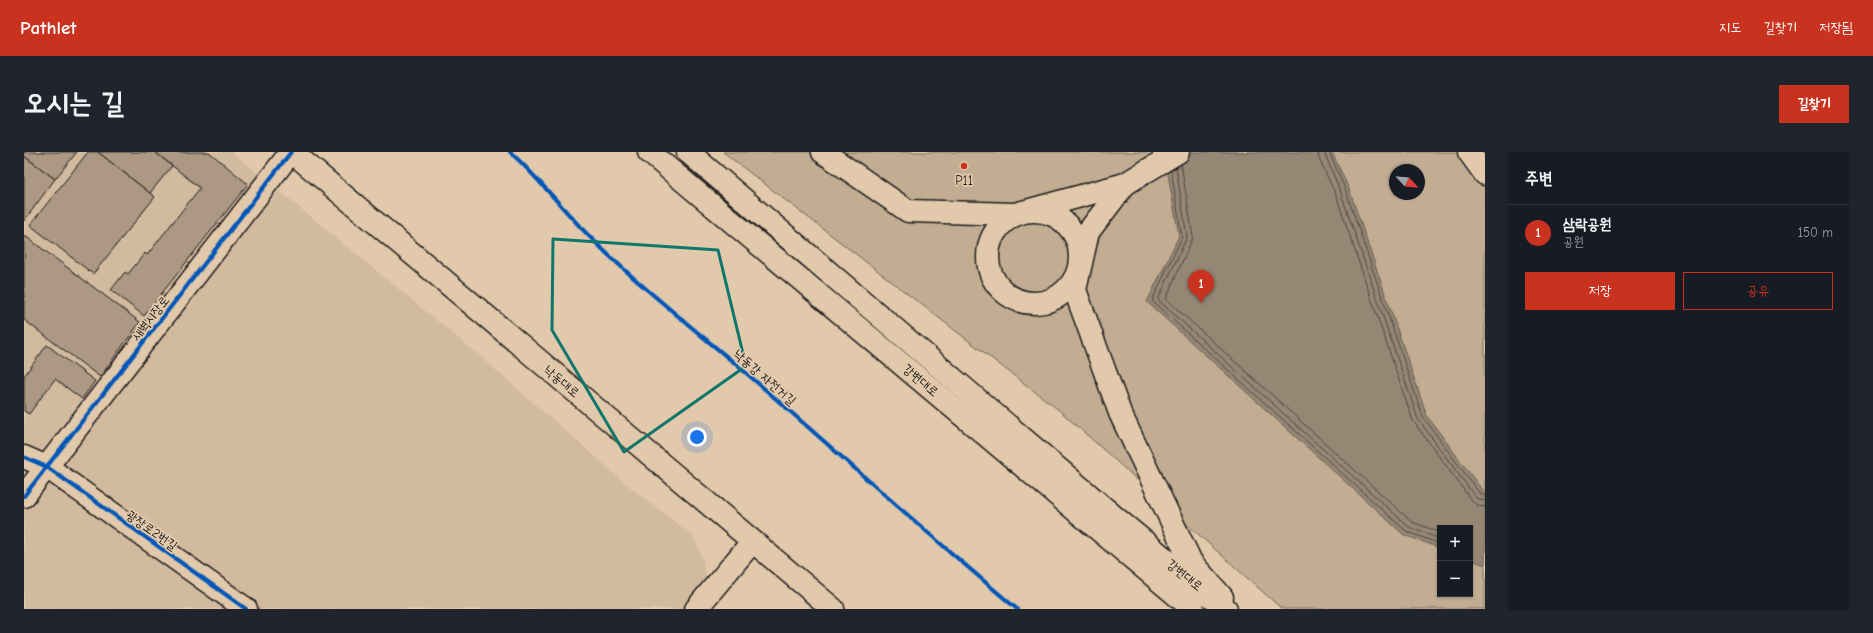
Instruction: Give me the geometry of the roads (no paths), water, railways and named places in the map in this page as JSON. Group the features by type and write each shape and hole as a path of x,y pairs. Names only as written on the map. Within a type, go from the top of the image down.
{"main road":[{"name":"새벽시장로","path":"24,496 291,152"},
{"name":"낙동대로","path":"291,152 833,609"},
{"name":"강변대로","path":"649,152 1193,609"},
{"name":"강변대로","path":"688,152 1117,520 1226,609"},
{"path":"823,152 908,211 1016,214 1124,184 1178,152"},
{"path":"1469,152 1485,174"},
{"path":"1124,184 1088,232 1075,290 1120,413 1191,562 1233,609"},
{"path":"1030,210 1044,211 1057,216 1068,225 1078,244 1080,251 1080,266 1074,281 1064,293 1050,301 1034,304 1018,301 1005,294 994,282 988,267 987,251 992,235 1002,223 1016,214 1030,210"},
{"name":"광장로2번길","path":"24,457 46,467 246,609"},
{"path":"696,609 752,542"}],"water":[{"path":"1164,152 1332,152 1349,189 1427,416 1485,494 1485,565 1473,560 1473,525 1437,525 1437,547 1404,535 1147,302 1179,236"}],"place":[{"name":"P11","path":"964,166"},
{"name":"삼락공원","path":"1201,303"}]}
